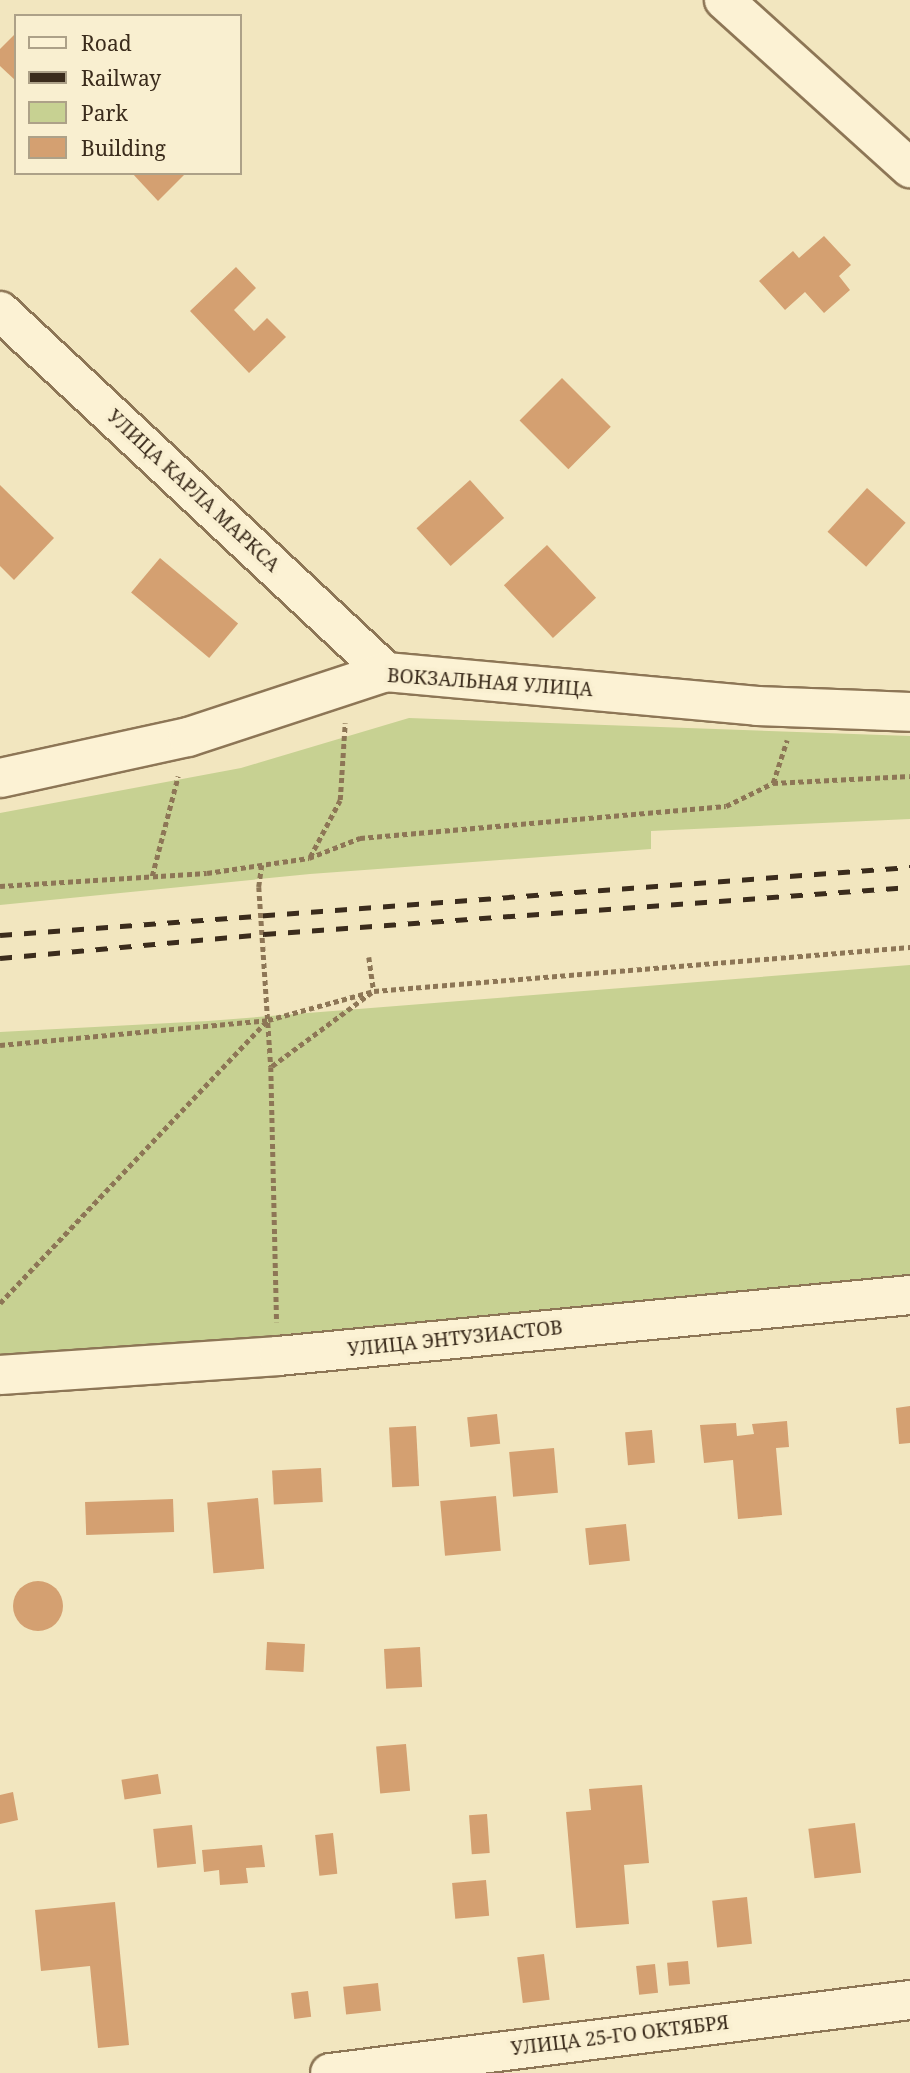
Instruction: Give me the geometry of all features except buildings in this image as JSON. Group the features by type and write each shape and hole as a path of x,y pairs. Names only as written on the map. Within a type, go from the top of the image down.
{"street":[{"path":"724,0 910,168"},
{"name":"УЛИЦА КАРЛА МАРКСА","path":"0,311 386,672"},
{"name":"ВОКЗАЛЬНАЯ УЛИЦА","path":"0,778 188,737 386,672 757,706 910,712"},
{"name":"УЛИЦА ЭНТУЗИАСТОВ","path":"0,1375 278,1356 910,1295"},
{"name":"УЛИЦА 25-ГО ОКТЯБРЯ","path":"330,2073 910,2000"}],"path":[{"path":"309,858 340,800 348,685"},
{"path":"152,876 188,737"},
{"path":"0,886 152,876 262,865 309,858 360,838 726,806 773,783 910,776"},
{"path":"262,865 259,887 271,1067 278,1356"},
{"path":"0,1045 268,1020 374,991 910,947"},
{"path":"369,957 374,991"},
{"path":"271,1067 374,991"},
{"path":"0,1303 268,1020"}],"green space":[{"path":"409,718 910,736 910,819 651,831 651,849 310,874 0,905 0,813 241,768"},
{"path":"910,965 910,1279 0,1363 0,1032 208,1021"}],"railway":[{"path":"0,935 910,867"},
{"path":"0,958 264,934 910,887"}]}
